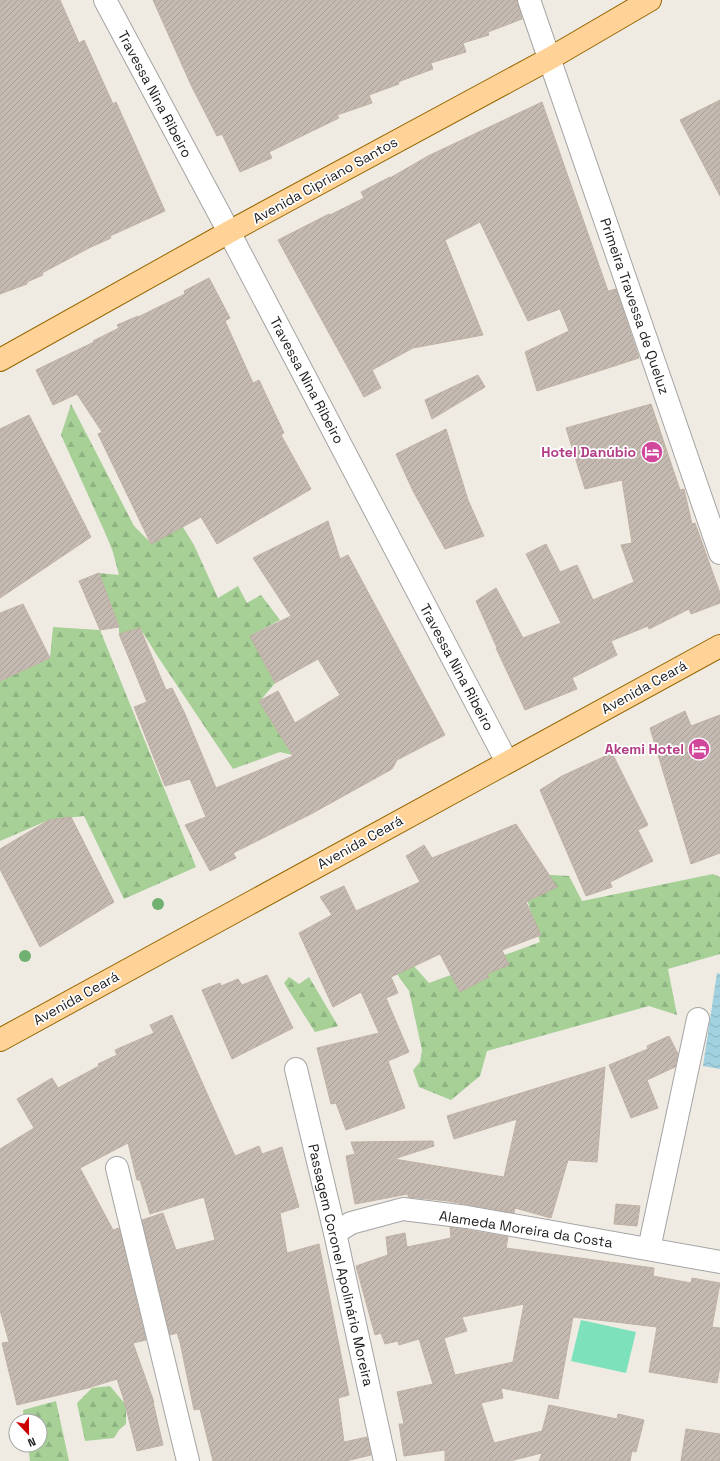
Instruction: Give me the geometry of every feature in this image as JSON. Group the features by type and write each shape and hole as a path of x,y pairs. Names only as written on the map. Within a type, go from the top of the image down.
{"main road":[{"name":"Avenida Cipriano Santos","path":"0,360 229,232 549,59 650,0"},
{"name":"Avenida Ceará","path":"0,1040 720,646"}],"street":[{"name":"Travessa Nina Ribeiro","path":"105,0 229,232 506,762"},
{"name":"Primeira Travessa de Queluz","path":"529,0 720,553"},
{"path":"649,1249 698,1019"},
{"name":"Passagem Coronel Apolinário Moreira","path":"296,1069 335,1233 385,1461"},
{"path":"117,1168 188,1461"},
{"name":"Alameda Moreira da Costa","path":"335,1233 351,1223 403,1209 467,1217 720,1262"}],"green space":[{"path":"71,404 134,526 151,543 178,519 194,545 218,598 238,586 247,603 261,595 280,620 250,636 275,683 260,701 292,755 280,752 233,769 140,628 119,634 119,627 99,573 119,575 113,552 61,435"},
{"path":"53,627 100,630 196,867 124,899 84,816 49,820 0,841 0,681 50,658"},
{"path":"519,873 569,876 582,901 713,874 720,877 720,954 668,969 677,1015 649,1006 487,1051 480,1076 451,1100 419,1087 413,1070 420,1062 422,1050 409,991 389,963 405,956 429,983 540,942"},
{"path":"289,977 299,984 309,977 338,1026 315,1032 284,983"},
{"path":"581,1320 636,1332 626,1373 571,1361"},
{"path":"110,1386 126,1405 126,1424 119,1430 114,1438 85,1441 77,1403 92,1388"},
{"path":"56,1401 69,1461 30,1461 29,1453 48,1453 48,1413 23,1413 23,1410"}],"water":[{"path":"717,973 720,974 720,1069 703,1066"}],"building":[{"path":"0,0 60,0 79,43 84,40 113,104 116,102 165,211 110,236 111,238 42,273 43,275 27,282 27,284 0,294"},
{"path":"153,0 517,0 522,19 488,32 489,35 463,43 466,52 431,63 433,69 369,95 372,103 337,115 339,118 269,152 272,158 240,172 222,134 217,136 191,85"},
{"path":"720,100 720,196 680,120"},
{"path":"542,102 608,291 616,289 639,358 537,391 525,352 569,331 560,309 528,321 480,222 445,240 483,335 413,348 372,370 381,388 364,397 278,240 364,198 361,192 390,178 428,156"},
{"path":"209,278 230,318 225,321 253,383 259,380 284,433 281,435 311,489 217,544 201,517 151,544 98,434 102,432 77,394 53,405 36,370 94,342 93,341 119,328 117,325 138,317 185,294 184,291"},
{"path":"478,375 485,387 432,419 425,400"},
{"path":"651,404 680,490 684,489 692,524 695,523 720,593 720,603 691,614 689,609 649,629 648,626 611,641 617,655 572,678 577,689 525,710 476,601 496,588 523,638 561,623 526,554 546,544 560,572 577,565 593,600 634,582 621,545 632,543 622,480 585,489 566,428"},
{"path":"29,415 91,537 0,598 0,429"},
{"path":"446,429 468,500 484,536 445,549 413,491 396,454"},
{"path":"328,521 340,559 348,555 445,735 397,760 392,769 311,814 233,853 236,858 210,871 185,825 206,817 190,779 165,786 134,707 147,702 119,634 140,628 166,690 172,688 185,714 216,788 293,756 259,701 278,691 295,723 340,695 318,659 275,683 250,636 291,616 253,558"},
{"path":"99,573 119,627 100,630 79,581"},
{"path":"23,604 50,658 0,681 0,613"},
{"path":"685,711 691,726 720,715 720,853 691,864 650,728"},
{"path":"612,753 648,825 638,830 653,861 610,882 612,887 586,896 540,790 562,776"},
{"path":"71,817 114,902 40,947 0,869 0,849 49,820"},
{"path":"516,824 557,887 526,902 541,935 502,950 509,965 487,974 489,977 460,992 440,954 391,977 398,993 386,998 409,1052 388,1061 405,1108 346,1130 336,1103 331,1104 317,1048 379,1033 361,992 333,1007 299,933 332,915 320,897 344,886 356,911 420,882 406,856 424,845 432,858"},
{"path":"267,975 293,1028 232,1059 202,990 220,983 221,986 238,979 242,985"},
{"path":"172,1015 235,1156 259,1146 262,1154 282,1147 299,1207 280,1213 287,1253 319,1244 349,1395 338,1398 344,1442 367,1437 371,1455 346,1461 213,1461 200,1409 194,1410 177,1333 170,1335 142,1220 163,1213 176,1250 215,1240 204,1197 150,1214 140,1180 137,1180 128,1143 80,1168 113,1230 119,1228 146,1340 133,1343 154,1402 163,1445 137,1451 117,1379 88,1388 17,1405 2,1343 9,1342 0,1310 0,1149 34,1128 17,1099 52,1078 58,1088 99,1066 98,1064 117,1055 115,1050 154,1033 150,1025"},
{"path":"669,1036 678,1054 675,1067 647,1080 658,1108 631,1118 609,1065 648,1049 647,1046"},
{"path":"605,1067 597,1162 568,1160 551,1218 515,1208 514,1213 448,1201 408,1197 408,1194 355,1204 346,1156 355,1154 351,1142 433,1141 434,1146 394,1159 504,1177 517,1119 454,1139 447,1116"},
{"path":"616,1204 640,1206 637,1226 614,1224"},
{"path":"450,1227 508,1237 506,1248 654,1268 653,1276 691,1283 692,1278 720,1283 712,1327 720,1328 720,1366 717,1383 649,1372 657,1327 573,1317 558,1399 501,1388 503,1398 481,1403 494,1443 542,1431 549,1405 617,1419 618,1414 644,1420 636,1452 632,1451 630,1461 539,1461 542,1453 510,1461 445,1461 445,1450 404,1456 399,1424 404,1424 397,1392 433,1384 419,1339 399,1345 398,1341 385,1344 381,1333 375,1335 356,1266 388,1255 386,1237 405,1233 407,1247 451,1238","holes":["524,1304 513,1362 455,1375 444,1338 467,1331 462,1317"]},
{"path":"686,1429 720,1434 720,1461 681,1461"}],"place":[{"name":"Hotel Danúbio","path":"652,452"},
{"name":"Akemi Hotel","path":"699,749"}]}
